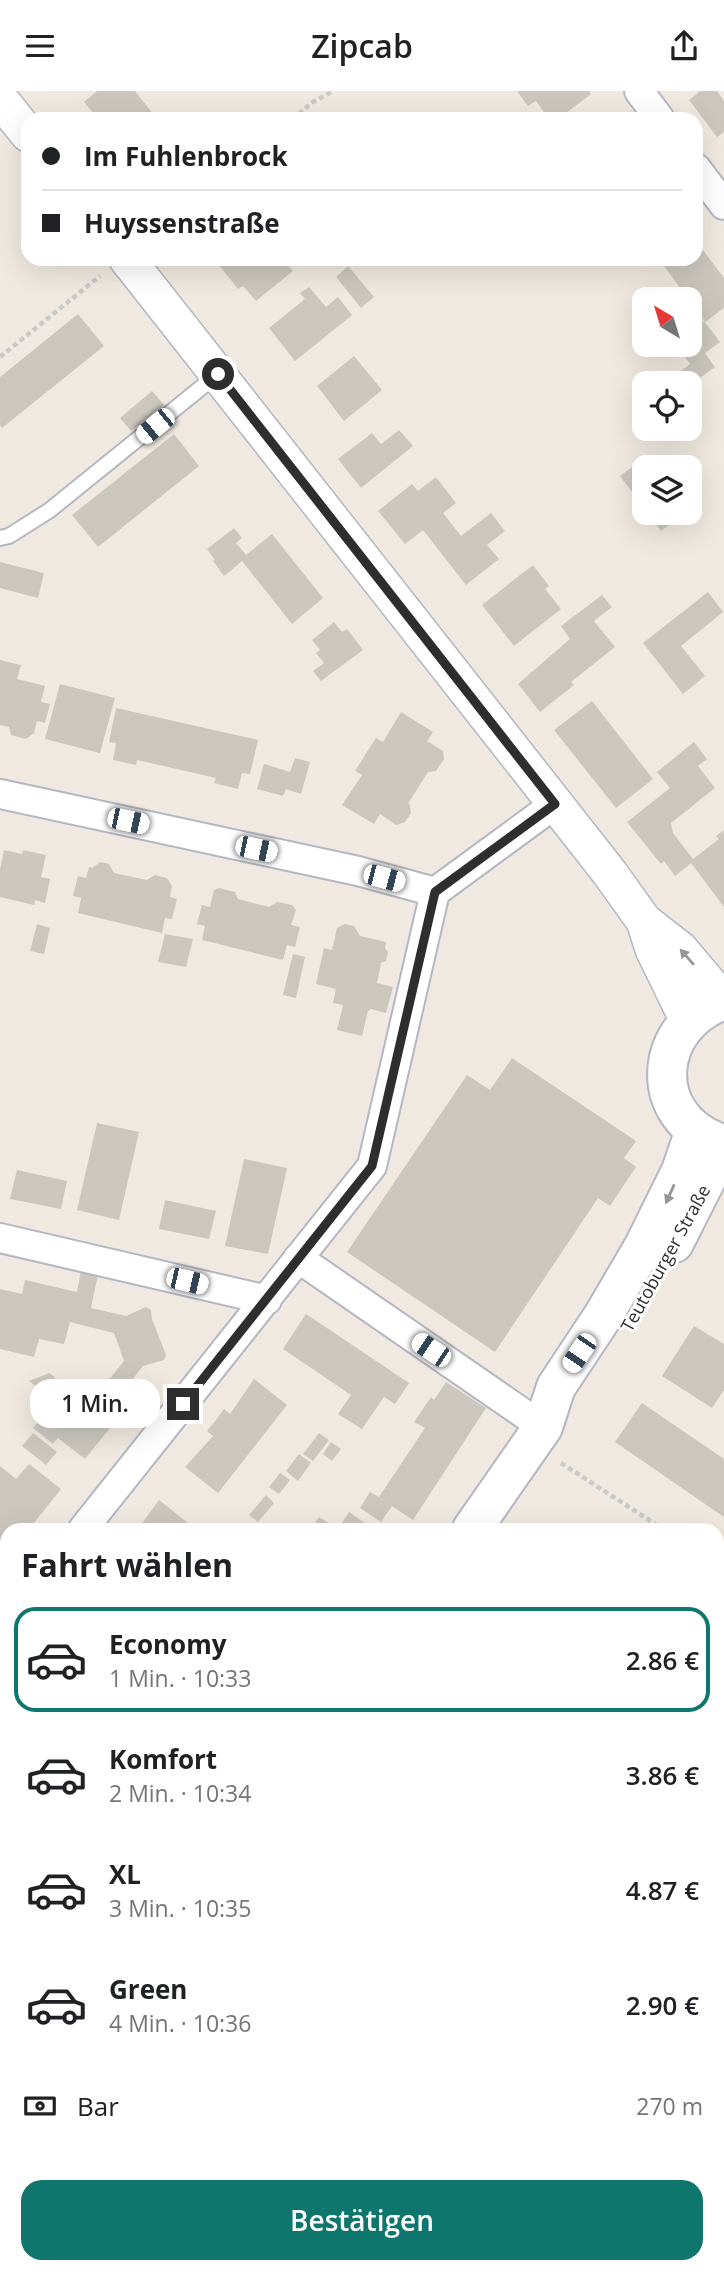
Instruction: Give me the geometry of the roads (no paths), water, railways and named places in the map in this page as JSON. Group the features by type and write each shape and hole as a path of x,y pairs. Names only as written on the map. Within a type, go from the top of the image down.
{"main road":[{"name":"Teutoburger Straße","path":"476,1523 537,1435 578,1403 645,1298 714,1140 678,1110 668,1084 673,1042 688,1021 723,1000"}],"street":[{"path":"639,91 655,112"},
{"path":"0,99 21,125"},
{"path":"703,177 724,205"},
{"path":"114,267 218,374 609,871 644,921 653,949 688,1021"},
{"path":"0,794 358,871 435,892"},
{"path":"88,1523 372,1166 435,892 555,804"},
{"path":"644,921 681,949 723,1000"},
{"path":"0,1238 267,1300"},
{"path":"298,1258 537,1435"}],"lane":[{"path":"0,538 9,536 50,510 218,374"}]}
